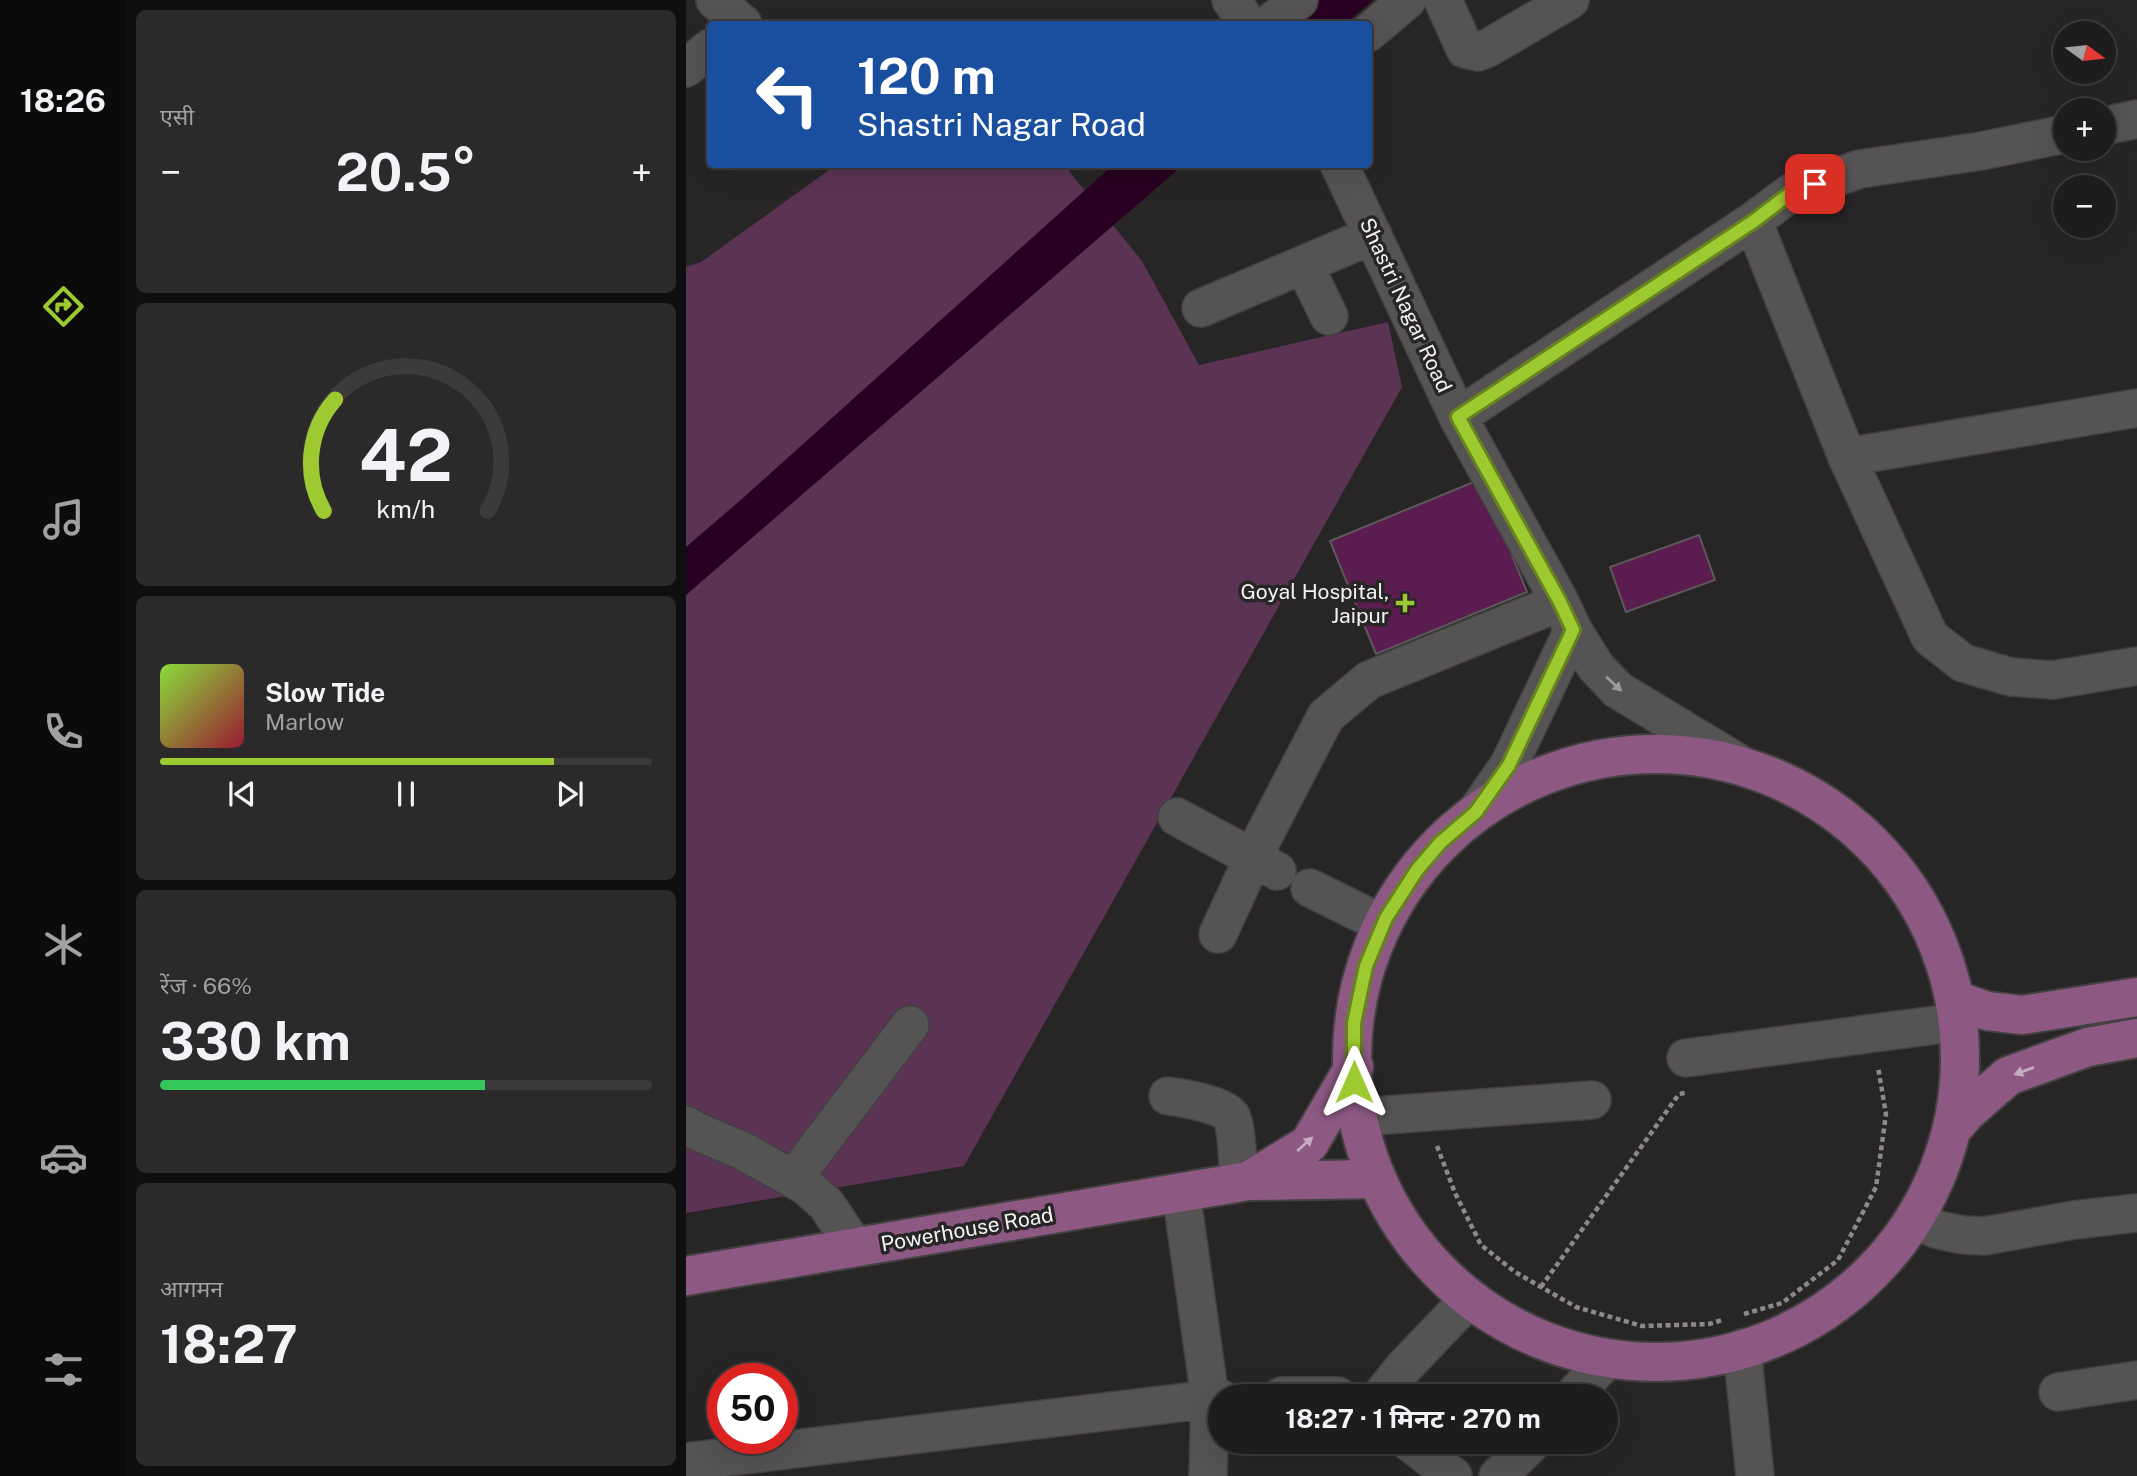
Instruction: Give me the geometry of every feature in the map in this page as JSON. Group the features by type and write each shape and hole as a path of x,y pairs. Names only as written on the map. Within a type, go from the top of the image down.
{"main road":[{"path":"1665,751 1737,762 1786,781 1848,820 1906,882 1938,939 1956,1011 1961,1042 1953,1128 1938,1175 1907,1233 1872,1273 1835,1306 1793,1332 1695,1362 1632,1364 1570,1352 1509,1327 1455,1289 1410,1240 1376,1179 1359,1117 1354,1097 1354,1023 1366,966 1383,924 1417,870 1440,843 1476,812 1506,792 1541,775 1589,760 1665,751"},
{"path":"1956,1011 2022,1015 2137,997"},
{"path":"1953,1128 2008,1076 2088,1048 2137,1038"},
{"path":"1244,1182 1309,1144 1354,1067"},
{"path":"1244,1182 1376,1179"},
{"name":"Powerhouse Road","path":"686,1276 1244,1182"}],"street":[{"path":"1248,17 1299,0"},
{"path":"1372,30 1407,0"},
{"path":"1443,0 1465,49 1478,52 1570,0"},
{"path":"686,68 707,50"},
{"path":"2116,123 2137,119"},
{"path":"1458,417 1754,221 1792,192 1860,169 1981,151 2053,136"},
{"name":"Shastri Nagar Road","path":"1341,168 1458,417 1596,667 1618,690 1737,762"},
{"path":"1754,221 1847,457 1930,637 1963,663 2011,677 2053,680 2137,666"},
{"path":"1201,308 1373,236"},
{"path":"1304,265 1329,316"},
{"path":"1847,457 2137,408"},
{"path":"1476,812 1509,765 1566,616"},
{"path":"1219,934 1265,865 1326,716 1369,680 1566,616"},
{"path":"1177,817 1265,865"},
{"path":"1310,888 1383,924"},
{"path":"1686,1058 1956,1011"},
{"path":"793,1179 910,1025"},
{"path":"1168,1097 1214,1107 1226,1111 1234,1119 1244,1182"},
{"path":"1359,1117 1592,1100"},
{"path":"686,1125 743,1151 806,1186 826,1204 855,1247"},
{"path":"1181,1192 1213,1384"},
{"path":"1913,1220 1939,1230 1985,1236 2074,1220 2137,1213"},
{"path":"1391,1384 1469,1299"},
{"path":"1742,1348 1755,1476"},
{"path":"1584,1384 1607,1359"},
{"path":"2058,1392 2137,1380"},
{"path":"686,1462 1208,1399"},
{"path":"1208,1476 1210,1454"},
{"path":"1425,1454 1453,1476"},
{"path":"1498,1476 1521,1454"}],"path":[{"path":"1437,1146 1454,1193 1481,1245 1515,1272 1576,1307 1642,1326 1709,1324 1782,1303 1838,1260 1876,1186 1886,1114 1878,1067"},
{"path":"1541,1287 1679,1094"}],"shaded area":[{"path":"1306,0 1373,0 1348,21 1278,21"},
{"path":"832,168 1066,168 1142,261 1199,365 1388,322 1402,387 964,1166 686,1213 686,267 701,262"},
{"path":"1110,168 1180,168 686,595 686,547"}],"building":[{"path":"1481,479 1527,592 1376,654 1330,541"},
{"path":"1699,535 1715,580 1626,612 1610,567"}],"place":[{"name":"Goyal Hospital, Jaipur","path":"1405,603"}],"route":[{"path":"1354,1082 1354,1023 1366,966 1386,918 1417,870 1440,843 1476,812 1509,765 1573,630 1458,417 1754,221 1792,192 1815,184"}]}
